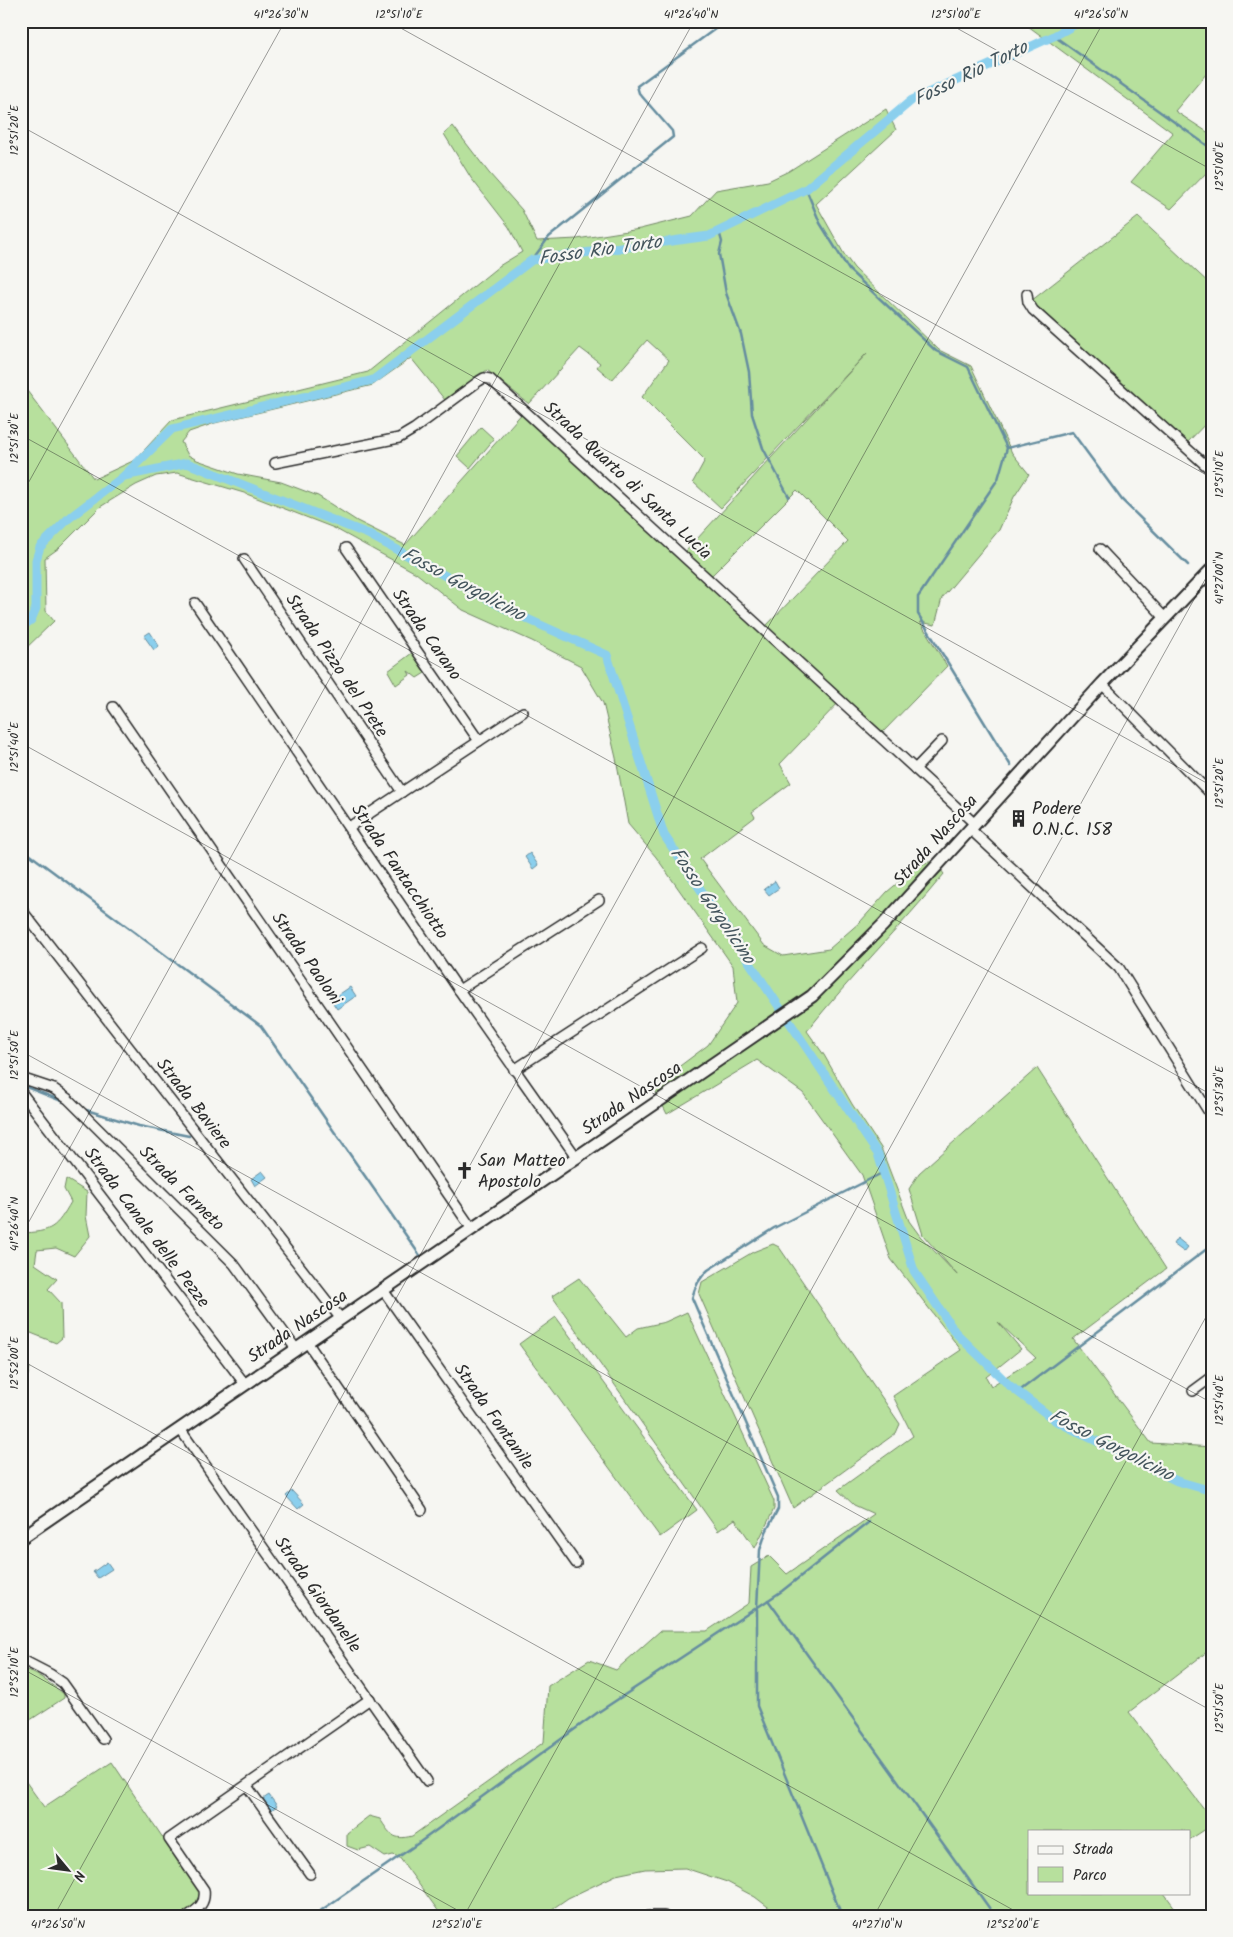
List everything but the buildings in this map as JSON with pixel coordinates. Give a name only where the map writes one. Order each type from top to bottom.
[{"type":"street","points":[[1027,294],[1028,302],[1033,310],[1212,471]]},
{"type":"street","name":"Strada Quarto di Santa Lucia","points":[[275,463],[398,438],[412,431],[479,381],[484,378],[490,379],[915,769],[972,827],[1119,968],[1212,1117]]},
{"type":"street","name":"Strada Carano","points":[[346,548],[479,741]]},
{"type":"street","points":[[1100,550],[1165,618]]},
{"type":"street","name":"Strada Pizzo del Prete","points":[[244,559],[402,792]]},
{"type":"street","name":"Strada Nascosa","points":[[21,1538],[812,996],[844,965],[1102,684],[1212,569]]},
{"type":"street","name":"Strada Fantacchiotto","points":[[195,603],[514,1070],[577,1158]]},
{"type":"street","points":[[1102,684],[1212,795]]},
{"type":"street","name":"Strada Paoloni","points":[[114,708],[472,1229]]},
{"type":"street","points":[[349,827],[523,712]]},
{"type":"street","points":[[915,769],[942,741]]},
{"type":"street","points":[[459,990],[599,900]]},
{"type":"street","name":"Strada Baviere","points":[[21,909],[341,1319]]},
{"type":"street","points":[[514,1070],[702,948]]},
{"type":"street","name":"Strada Farneto","points":[[21,1078],[54,1089],[70,1102],[234,1264],[296,1349]]},
{"type":"street","name":"Strada Canale delle Pezze","points":[[21,1092],[245,1384]]},
{"type":"street","name":"Strada Fontanile","points":[[383,1290],[576,1563]]},
{"type":"street","points":[[307,1342],[422,1510]]},
{"type":"street","points":[[1193,1391],[1212,1377]]},
{"type":"street","name":"Strada Giordanelle","points":[[180,1428],[427,1781]]},
{"type":"street","points":[[21,1658],[63,1683],[103,1739]]},
{"type":"street","points":[[188,1916],[201,1906],[205,1898],[204,1890],[169,1839],[370,1699]]},
{"type":"street","points":[[247,1786],[310,1874]]},
{"type":"street","points":[[649,1916],[662,1916]]},
{"type":"green space","points":[[1038,21],[1212,21],[1212,67],[1175,111],[1212,135],[1212,167],[1171,209],[1131,182],[1173,133],[1028,26]]},
{"type":"green space","points":[[886,109],[896,130],[816,204],[854,268],[939,350],[971,366],[1012,453],[1029,474],[1014,497],[999,530],[942,598],[935,625],[920,622],[947,666],[883,732],[766,626],[848,541],[797,490],[711,576],[686,551],[867,353],[721,508],[693,482],[705,460],[642,397],[669,360],[647,340],[612,380],[597,367],[600,363],[580,348],[529,404],[487,370],[445,400],[411,358],[373,385],[215,423],[189,432],[181,442],[188,455],[197,460],[238,474],[281,482],[318,496],[357,521],[405,545],[525,410],[841,700],[780,764],[791,783],[752,812],[755,817],[700,859],[764,945],[783,956],[829,949],[860,922],[887,892],[920,864],[934,861],[944,874],[807,1031],[824,1055],[852,1104],[881,1148],[909,1221],[920,1236],[958,1276],[923,1235],[909,1189],[919,1173],[1037,1068],[1166,1269],[1073,1339],[1151,1443],[1212,1447],[1212,1648],[1129,1712],[1212,1819],[1212,1825],[1190,1839],[1190,1830],[1028,1830],[1028,1894],[1165,1894],[1181,1916],[780,1916],[755,1897],[727,1882],[685,1868],[645,1869],[616,1875],[568,1898],[542,1916],[442,1916],[399,1857],[393,1855],[385,1857],[370,1847],[358,1850],[347,1846],[347,1833],[369,1816],[380,1819],[396,1837],[412,1836],[544,1742],[548,1686],[589,1660],[616,1670],[660,1631],[707,1631],[749,1603],[751,1567],[769,1556],[787,1574],[874,1514],[854,1505],[838,1490],[913,1436],[893,1396],[961,1350],[891,1259],[862,1175],[803,1093],[757,1060],[667,1114],[653,1086],[708,1045],[737,1003],[733,966],[656,857],[628,824],[616,758],[603,703],[581,666],[532,641],[463,610],[416,573],[334,528],[244,493],[177,473],[156,476],[136,485],[100,507],[59,548],[45,558],[46,611],[54,621],[21,653],[21,383],[94,479],[135,460],[172,420],[368,372],[499,266],[522,252],[509,227],[471,178],[444,134],[453,126],[489,173],[522,210],[537,241],[577,239],[640,229],[692,216],[716,190],[768,181],[789,171]],"holes":[[[998,1322],[1036,1358],[991,1386],[986,1377],[1021,1349]]]},
{"type":"green space","points":[[1138,217],[1212,286],[1212,417],[1186,444],[1031,301]]},
{"type":"green space","points":[[481,427],[494,439],[470,468],[457,456]]},
{"type":"green space","points":[[412,653],[425,673],[417,678],[408,671],[410,675],[396,685],[388,671]]},
{"type":"green space","points":[[66,1179],[87,1192],[86,1216],[90,1236],[74,1256],[56,1248],[37,1250],[35,1264],[57,1279],[48,1289],[61,1303],[62,1338],[56,1343],[21,1329],[21,1233],[46,1230],[57,1223],[71,1202],[64,1189]]},
{"type":"green space","points":[[773,1244],[779,1247],[900,1424],[896,1433],[793,1508],[699,1294],[702,1282],[753,1252]]},
{"type":"green space","points":[[579,1278],[626,1337],[638,1328],[665,1322],[687,1312],[774,1501],[774,1509],[755,1548],[735,1519],[718,1531],[552,1296]]},
{"type":"green space","points":[[556,1317],[697,1510],[660,1537],[519,1344]]},
{"type":"green space","points":[[21,1358],[30,1368],[21,1398]]},
{"type":"green space","points":[[21,1667],[41,1677],[64,1694],[64,1698],[21,1726]]},
{"type":"green space","points":[[112,1762],[200,1893],[195,1905],[182,1916],[21,1916],[21,1775],[44,1807]]},
{"type":"water","points":[[150,632],[159,646],[154,650],[144,636]]},
{"type":"water","points":[[530,853],[538,865],[533,869],[525,857]]},
{"type":"water","points":[[775,881],[779,888],[769,895],[764,889]]},
{"type":"water","points":[[350,987],[356,996],[337,1009],[331,1000]]},
{"type":"water","points":[[262,1171],[267,1177],[255,1186],[251,1179]]},
{"type":"water","points":[[1177,1238],[1188,1247],[1184,1252],[1173,1244]]},
{"type":"water","points":[[292,1491],[304,1504],[298,1509],[286,1496]]},
{"type":"water","points":[[107,1562],[112,1569],[98,1578],[93,1572]]},
{"type":"water","points":[[269,1795],[277,1806],[271,1810],[263,1799]]},
{"type":"waterway","points":[[532,260],[549,237],[673,137],[672,131],[639,93],[637,86],[726,21]]},
{"type":"waterway","name":"Fosso Rio Torto","points":[[21,627],[31,620],[36,608],[36,560],[40,547],[68,519],[124,476],[172,429],[373,380],[532,260],[709,236],[806,189],[912,100],[1054,36],[1081,21]]},
{"type":"waterway","points":[[1054,36],[1212,149]]},
{"type":"waterway","points":[[806,189],[820,223],[849,270],[936,351],[968,367],[1007,448],[1072,432],[1122,500],[1188,565]]},
{"type":"waterway","points":[[719,231],[722,242],[719,254],[726,293],[741,334],[749,372],[752,414],[763,448],[789,497]]},
{"type":"waterway","points":[[1007,448],[998,479],[918,597],[918,614],[1011,766]]},
{"type":"waterway","name":"Fosso Gorgolicino","points":[[124,476],[187,463],[368,534],[512,612],[607,655],[664,835],[878,1154],[914,1271],[955,1332],[1009,1385],[1056,1421],[1177,1481],[1212,1491]]},
{"type":"waterway","points":[[21,848],[261,1026],[421,1257]]},
{"type":"waterway","points":[[21,1085],[67,1103]]},
{"type":"waterway","points":[[83,1109],[139,1126],[189,1136]]},
{"type":"waterway","points":[[842,1916],[757,1706],[757,1608],[760,1550],[766,1532],[778,1509],[778,1497],[692,1298],[698,1282],[708,1270],[774,1228],[884,1172]]},
{"type":"waterway","points":[[1018,1392],[1212,1245]]},
{"type":"waterway","points":[[21,1338],[28,1344]]},
{"type":"waterway","points":[[313,1916],[420,1842],[597,1713],[782,1591],[869,1522]]},
{"type":"waterway","points":[[768,1600],[995,1916]]},
{"type":"place","name":"Podere O.N.C. 158","points":[[1018,819]]},
{"type":"place","name":"San Matteo Apostolo","points":[[464,1171]]}]
